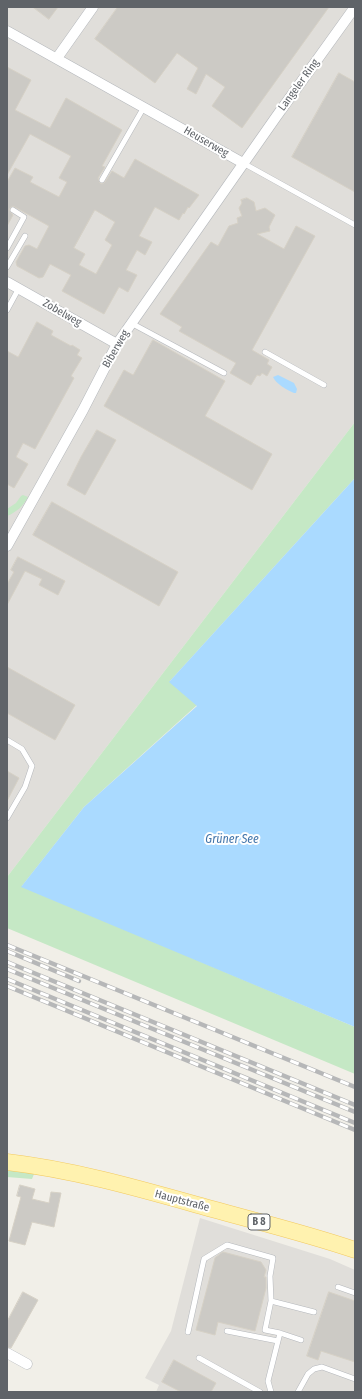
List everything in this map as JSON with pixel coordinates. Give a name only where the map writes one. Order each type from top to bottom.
[{"type":"main road","name":"Hauptstraße","points":[[7,1162],[48,1168],[112,1183],[276,1226],[355,1250]]},
{"type":"street","points":[[57,58],[93,7]]},
{"type":"street","name":"Langeler Ring","points":[[243,163],[355,7]]},
{"type":"street","name":"Heuserweg","points":[[7,31],[243,163]]},
{"type":"street","name":"Biberweg","points":[[7,546],[10,532],[83,410],[117,344],[243,163]]},
{"type":"street","name":"Zobelweg","points":[[7,282],[117,344]]},
{"type":"street","points":[[7,1353],[27,1364]]},
{"type":"lane","points":[[102,180],[144,107]]},
{"type":"lane","name":"Heuserweg","points":[[243,163],[355,225]]},
{"type":"lane","points":[[7,248],[24,217],[13,210]]},
{"type":"lane","points":[[7,267],[25,236]]},
{"type":"lane","points":[[7,310],[18,288]]},
{"type":"lane","points":[[131,323],[224,373]]},
{"type":"lane","points":[[265,352],[324,385]]},
{"type":"lane","points":[[7,740],[22,749],[32,766],[25,787],[7,818]]},
{"type":"lane","points":[[188,1332],[204,1259],[227,1245],[273,1258],[270,1276],[271,1301],[265,1330],[301,1340]]},
{"type":"lane","points":[[338,1287],[355,1293]]},
{"type":"lane","points":[[271,1301],[314,1312]]},
{"type":"lane","points":[[227,1331],[278,1341]]},
{"type":"lane","points":[[271,1392],[268,1381],[280,1333]]},
{"type":"lane","points":[[199,1358],[260,1392]]},
{"type":"lane","points":[[298,1392],[308,1374],[314,1369],[322,1367],[355,1379]]},
{"type":"shaded area","points":[[7,7],[355,7],[355,422],[7,877]]},
{"type":"shaded area","points":[[200,1218],[330,1259],[355,1270],[355,1392],[156,1392],[159,1385],[145,1378],[171,1331]]},
{"type":"green space","points":[[355,422],[355,478],[170,681],[197,705],[84,807],[22,886],[355,1027],[355,1074],[7,928],[7,877]]},
{"type":"green space","points":[[23,495],[28,497],[24,503],[17,511],[7,516],[7,509],[16,503]]},
{"type":"green space","points":[[7,1169],[34,1174],[32,1179],[7,1177]]},
{"type":"water","points":[[278,375],[294,383],[297,389],[296,393],[277,382],[273,377]]},
{"type":"water","name":"Grüner See","points":[[355,478],[355,1027],[21,887],[84,807],[197,706],[169,682]]},
{"type":"building","points":[[33,7],[58,7],[49,19]]},
{"type":"building","points":[[118,7],[329,7],[242,128],[212,106],[225,87],[206,74],[196,94],[187,89],[198,68],[177,53],[155,83],[95,39]]},
{"type":"building","points":[[7,67],[31,80],[15,110],[50,128],[66,98],[122,130],[102,166],[105,167],[98,178],[100,183],[102,184],[105,182],[112,171],[124,178],[135,159],[199,195],[184,214],[183,213],[179,220],[155,207],[139,236],[152,242],[145,255],[137,250],[126,270],[137,275],[128,292],[119,287],[104,314],[62,291],[71,275],[50,264],[43,277],[39,278],[17,266],[16,262],[25,246],[29,245],[37,249],[49,226],[13,206],[9,210],[13,215],[7,226],[7,182],[15,168],[33,177],[30,182],[59,197],[67,182],[59,178],[71,156],[30,134],[7,175]],"holes":[[[95,210],[115,222],[105,240],[112,245],[96,274],[79,265],[85,254],[74,248]]]},
{"type":"building","points":[[339,73],[355,82],[355,192],[292,157]]},
{"type":"building","points":[[247,198],[254,202],[256,211],[265,208],[275,215],[269,227],[270,231],[257,234],[284,249],[296,226],[315,236],[252,350],[269,360],[267,364],[272,367],[267,376],[262,373],[260,376],[257,375],[251,385],[230,373],[236,363],[179,331],[182,327],[160,314],[211,242],[218,246],[229,226],[238,223],[237,218],[242,216],[239,208],[242,203],[241,200]]},
{"type":"building","points":[[37,322],[53,331],[51,335],[80,350],[77,355],[82,358],[71,376],[74,378],[35,449],[23,443],[16,457],[28,464],[14,488],[7,484],[7,351],[18,357]]},
{"type":"building","points":[[153,340],[225,381],[205,416],[272,454],[252,490],[104,406],[124,370],[133,375]]},
{"type":"building","points":[[97,430],[116,440],[85,495],[67,485]]},
{"type":"building","points":[[52,502],[178,572],[159,606],[33,535]]},
{"type":"building","points":[[18,557],[65,581],[58,595],[39,585],[42,579],[25,571],[7,605],[7,584],[14,572],[11,570]]},
{"type":"building","points":[[7,667],[75,705],[55,740],[7,713]]},
{"type":"building","points":[[7,771],[19,778],[7,801]]},
{"type":"building","points":[[20,1185],[35,1189],[32,1199],[49,1203],[51,1192],[61,1193],[54,1227],[32,1222],[25,1245],[9,1241],[21,1197],[17,1196]]},
{"type":"building","points":[[223,1252],[261,1262],[266,1270],[264,1277],[266,1277],[266,1288],[255,1331],[218,1322],[215,1335],[196,1330],[215,1258]]},
{"type":"building","points":[[23,1292],[38,1300],[11,1348],[7,1347],[7,1322]]},
{"type":"building","points":[[329,1292],[355,1301],[355,1362],[321,1351],[318,1360],[307,1356]]},
{"type":"building","points":[[174,1360],[216,1383],[211,1392],[181,1392],[162,1382]]},
{"type":"railway","points":[[7,945],[355,1087]]},
{"type":"railway","points":[[7,951],[79,981]]},
{"type":"railway","points":[[7,962],[355,1105]]},
{"type":"railway","points":[[7,969],[355,1112]]},
{"type":"railway","points":[[7,979],[355,1123]]},
{"type":"railway","points":[[7,986],[355,1130]]}]
